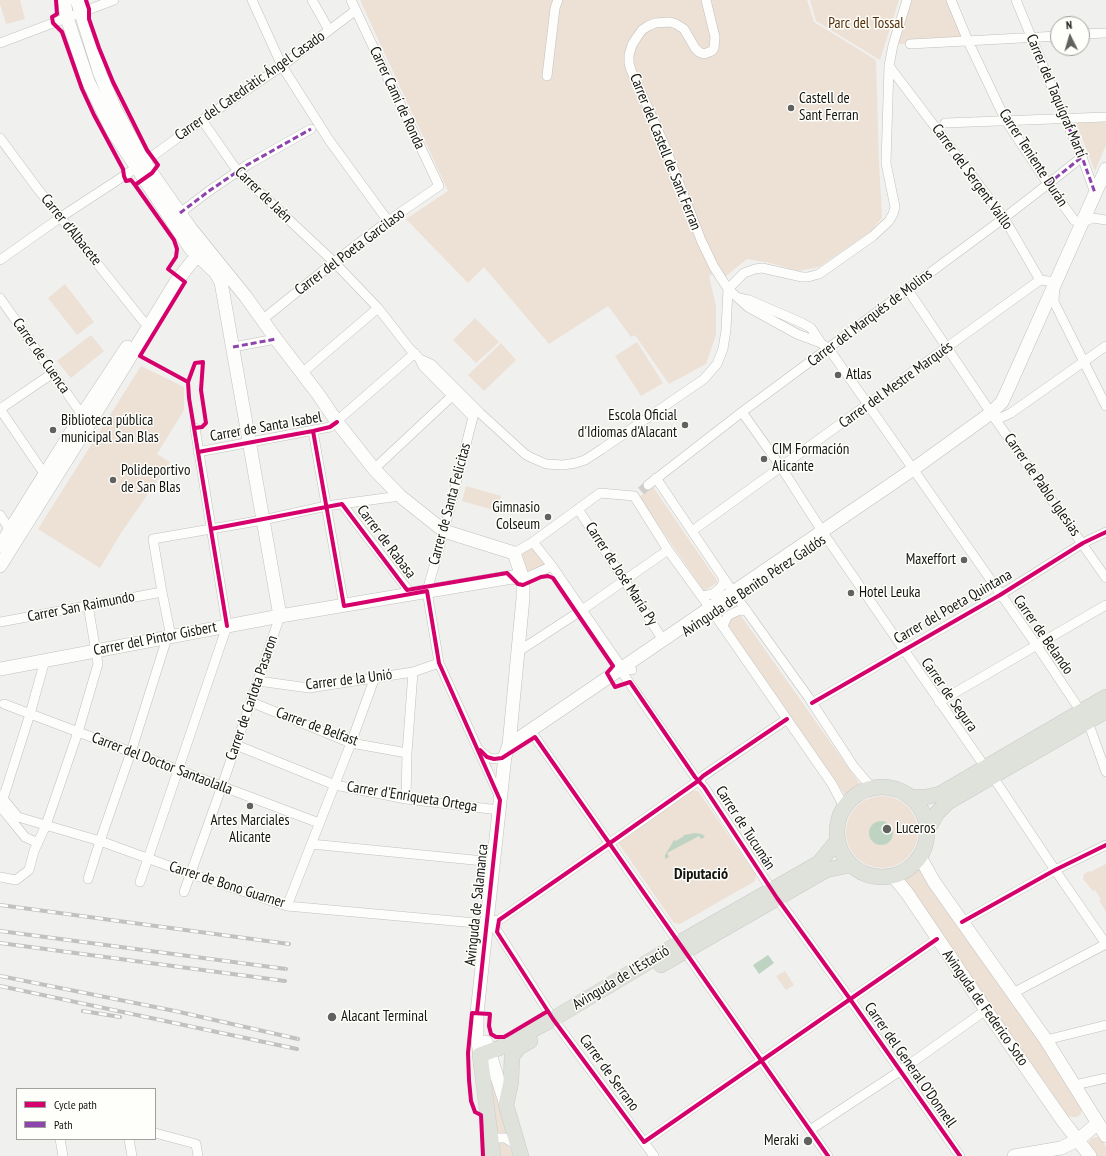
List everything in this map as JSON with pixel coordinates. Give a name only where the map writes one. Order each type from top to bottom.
[{"type":"main road","points":[[911,797],[926,797],[940,794],[989,772],[1084,717],[1106,697]]},
{"type":"main road","points":[[927,830],[937,812],[948,802],[989,772],[1001,758],[1084,717],[1106,711]]},
{"type":"main road","points":[[884,787],[896,790],[911,797],[920,807],[926,821],[927,830],[925,846],[920,857],[908,869],[892,876],[872,876],[850,865],[844,859],[837,840],[837,826],[844,807],[856,796],[872,788],[884,787]]},
{"type":"main road","name":"Avinguda de l'Estació","points":[[774,894],[819,862],[837,840]]},
{"type":"main road","name":"Avinguda de l'Estació","points":[[514,1052],[556,1022],[640,968],[682,947],[774,894],[826,870],[850,865]]},
{"type":"main road","name":"Avinguda de l'Estació","points":[[484,1053],[500,1048],[556,1022]]},
{"type":"main road","name":"Avinguda de Salamanca","points":[[514,1052],[510,1062],[511,1082],[506,1106],[520,1151]]},
{"type":"main road","name":"Avinguda de Salamanca","points":[[484,1053],[493,1156]]},
{"type":"street","points":[[64,0],[67,18],[91,87],[113,132],[180,213],[196,247],[222,266],[318,394],[337,422],[374,469],[400,496],[444,531],[514,553],[533,542],[600,493],[641,491],[668,550],[702,596],[832,784],[844,807]]},
{"type":"street","points":[[77,0],[103,80],[140,165],[221,282],[280,616]]},
{"type":"street","points":[[0,42],[114,0]]},
{"type":"street","points":[[252,0],[282,66],[329,140],[388,221]]},
{"type":"street","points":[[312,0],[328,30]]},
{"type":"street","name":"Carrer Camí de Ronda","points":[[352,0],[438,186]]},
{"type":"street","points":[[547,76],[555,8],[558,0]]},
{"type":"street","name":"Carrer del Castell de Sant Ferran","points":[[706,0],[715,37],[714,48],[712,51],[704,54],[700,52],[695,48],[684,29],[676,24],[670,22],[655,23],[642,30],[637,37],[632,45],[629,63],[669,155],[701,240],[714,267],[728,289]]},
{"type":"street","points":[[417,356],[431,364],[480,413],[530,458],[546,464],[555,465],[576,463],[585,460],[704,379],[720,357],[725,339],[728,289],[744,273],[762,268],[802,277],[819,274],[873,236],[889,221],[893,214],[895,207],[886,163],[889,66],[893,45],[907,0]]},
{"type":"street","name":"Carrer Teniente Durán","points":[[951,0],[968,41],[1006,121],[1074,220],[1087,220]]},
{"type":"street","name":"Carrer del Taquígraf Martí","points":[[1019,1],[1031,37],[1064,120],[1082,157],[1101,190]]},
{"type":"street","name":"Carrer del Catedràtic Ángel Casado","points":[[0,260],[282,66],[356,10]]},
{"type":"street","points":[[1090,34],[1106,33]]},
{"type":"street","points":[[910,44],[1050,36]]},
{"type":"street","name":"Carrer del Sergent Vaillo","points":[[889,66],[1004,218],[1040,280]]},
{"type":"street","points":[[946,124],[1106,117]]},
{"type":"street","name":"Carrer de Jaén","points":[[202,120],[238,172],[334,262],[378,308],[424,366],[472,417]]},
{"type":"street","points":[[180,213],[209,191],[248,165],[311,129]]},
{"type":"street","name":"Carrer d'Albacete","points":[[0,138],[37,188],[143,321]]},
{"type":"street","name":"Carrer del Marqués de Molins","points":[[641,491],[825,346],[908,290],[1082,157]]},
{"type":"street","points":[[994,416],[1002,402],[1055,284],[1101,190],[1106,170]]},
{"type":"street","name":"Carrer del Poeta Garcilaso","points":[[262,320],[334,262],[388,221],[438,186]]},
{"type":"street","points":[[1087,220],[1106,220]]},
{"type":"street","points":[[994,416],[1006,406],[1011,397],[1054,302],[1087,220]]},
{"type":"street","points":[[0,566],[143,321],[196,247]]},
{"type":"street","points":[[0,546],[45,475],[86,420],[176,282],[196,247]]},
{"type":"street","points":[[1040,280],[1055,284]]},
{"type":"street","name":"Carrer del Mestre Marqués","points":[[692,531],[780,467],[868,406],[1040,280]]},
{"type":"street","points":[[1055,284],[1054,302],[1106,406]]},
{"type":"street","name":"Carrer de Belando","points":[[728,289],[737,297],[749,300],[802,322],[811,328],[868,406],[1037,646],[1084,717],[1106,772]]},
{"type":"street","name":"Carrer de Pablo Iglesias","points":[[908,290],[947,349],[1106,578]]},
{"type":"street","points":[[224,302],[235,295],[246,297]]},
{"type":"street","name":"Carrer de Cuenca","points":[[0,298],[86,420]]},
{"type":"street","points":[[302,373],[378,308]]},
{"type":"street","points":[[233,346],[276,339]]},
{"type":"street","points":[[994,416],[1011,413],[1106,346]]},
{"type":"street","name":"Carrer de Santa Isabel","points":[[198,452],[330,428],[417,356]]},
{"type":"street","points":[[45,475],[0,409],[53,374]]},
{"type":"street","points":[[374,469],[452,396]]},
{"type":"street","name":"Carrer de Segura","points":[[742,412],[903,650],[989,772],[1106,944]]},
{"type":"street","name":"Avinguda de Benito Pérez Galdós","points":[[509,751],[994,416]]},
{"type":"street","name":"Carrer de Santa Felicitas","points":[[427,591],[444,531],[472,417]]},
{"type":"street","points":[[140,882],[227,626],[194,428]]},
{"type":"street","points":[[313,431],[344,606]]},
{"type":"street","points":[[656,478],[735,595],[812,703],[854,767],[872,788]]},
{"type":"street","points":[[88,879],[169,637],[153,539],[263,520],[326,506],[400,496]]},
{"type":"street","name":"Carrer de Rabasa","points":[[342,504],[410,594]]},
{"type":"street","name":"Carrer de José María Py","points":[[578,509],[663,640]]},
{"type":"street","points":[[0,515],[10,530]]},
{"type":"street","name":"Carrer del Poeta Quintana","points":[[812,703],[1106,532]]},
{"type":"street","name":"Carrer de Tucumán","points":[[533,542],[552,566],[626,671],[774,894]]},
{"type":"street","points":[[519,651],[582,610],[668,550]]},
{"type":"street","points":[[514,553],[524,579],[552,566]]},
{"type":"street","name":"Carrer del Pintor Gisbert","points":[[0,669],[280,616],[512,577],[524,579]]},
{"type":"street","points":[[702,596],[713,594],[718,590],[723,584],[724,578]]},
{"type":"street","name":"Avinguda de Salamanca","points":[[506,1106],[477,1036],[477,1013],[492,924],[519,651],[524,579]]},
{"type":"street","points":[[427,591],[439,663],[477,748],[500,805]]},
{"type":"street","name":"Carrer San Raimundo","points":[[0,622],[162,592]]},
{"type":"street","points":[[0,877],[16,880],[29,870],[78,732],[98,664],[88,605]]},
{"type":"street","points":[[939,702],[1106,605]]},
{"type":"street","points":[[723,626],[730,614],[740,610],[747,611]]},
{"type":"street","name":"Avinguda de Benito Pérez Galdós","points":[[509,751],[535,737],[626,671],[663,640],[712,611]]},
{"type":"street","name":"Carrer de Carlota Pasaron","points":[[184,892],[280,616]]},
{"type":"street","points":[[38,843],[25,837],[1,800],[30,714],[45,660]]},
{"type":"street","name":"Carrer de la Unió","points":[[258,681],[310,688],[413,672],[439,663]]},
{"type":"street","points":[[406,799],[407,753],[413,672]]},
{"type":"street","points":[[287,906],[352,743],[375,677]]},
{"type":"street","name":"Carrer de Belfast","points":[[251,702],[352,743],[407,753]]},
{"type":"street","name":"Carrer del Doctor Santaolalla","points":[[4,704],[319,823]]},
{"type":"street","points":[[492,924],[787,719]]},
{"type":"street","points":[[535,737],[828,1156]]},
{"type":"street","name":"Carrer d'Enriqueta Ortega","points":[[236,745],[335,785],[406,799],[500,805]]},
{"type":"street","points":[[477,748],[487,757],[494,759],[502,758],[509,751]]},
{"type":"street","name":"Avinguda de Salamanca","points":[[492,924],[494,862],[500,805],[509,751]]},
{"type":"street","name":"Carrer de Bono Guarner","points":[[1,800],[18,817],[100,841],[190,874],[287,906],[492,924]]},
{"type":"street","points":[[311,844],[494,862]]},
{"type":"street","points":[[962,922],[1055,870],[1106,845]]},
{"type":"street","name":"Avinguda de Federico Soto","points":[[920,857],[931,877],[962,922],[1046,1040],[1075,1085],[1102,1121],[1106,1136]]},
{"type":"street","name":"Avinguda de Federico Soto","points":[[892,876],[906,892],[986,1010],[1090,1156]]},
{"type":"street","name":"Carrer del General O'Donnell","points":[[774,894],[960,1156]]},
{"type":"street","name":"Carrer de Serrano","points":[[492,924],[556,1022],[654,1156]]},
{"type":"street","points":[[644,1142],[937,939]]},
{"type":"street","points":[[1013,993],[1106,944]]},
{"type":"street","points":[[810,1130],[900,1071],[986,1010]]},
{"type":"street","points":[[1046,1040],[1106,1025]]},
{"type":"street","points":[[1075,1085],[1106,1078]]},
{"type":"street","points":[[1014,1156],[1061,1148],[1078,1140],[1102,1121]]},
{"type":"street","points":[[156,1133],[196,1144],[198,1156]]},
{"type":"street","name":"Avinguda de Salamanca","points":[[491,1138],[505,1138],[520,1151]]},
{"type":"street","points":[[60,1140],[63,1156]]},
{"type":"street","points":[[129,1140],[132,1156]]},
{"type":"green space","points":[[0,0],[20,0],[25,19],[6,24]]},
{"type":"green space","points":[[360,0],[807,0],[814,22],[876,60],[882,218],[870,232],[819,267],[798,271],[770,263],[747,259],[721,280],[717,272],[709,276],[716,306],[716,335],[706,364],[669,384],[635,335],[631,337],[608,306],[549,344],[484,267],[468,283],[406,219],[448,191]]},
{"type":"green space","name":"Parc del Tossal","points":[[810,0],[899,0],[880,60],[816,21]]},
{"type":"green space","points":[[907,0],[951,0],[968,41],[893,44]]},
{"type":"green space","points":[[1106,122],[1106,145],[1095,171],[1076,123]]},
{"type":"green space","points":[[65,284],[94,322],[77,335],[48,298]]},
{"type":"green space","points":[[475,318],[499,342],[476,363],[453,340]]},
{"type":"green space","points":[[91,335],[104,351],[71,378],[57,361]]},
{"type":"green space","points":[[637,342],[663,383],[641,396],[615,356]]},
{"type":"green space","points":[[501,343],[516,360],[484,391],[468,375]]},
{"type":"green space","name":"Polideportivo de San Blas","points":[[141,366],[184,387],[184,410],[157,454],[170,462],[121,533],[100,568],[38,529]]},
{"type":"green space","points":[[466,486],[501,496],[497,511],[462,501]]},
{"type":"green space","points":[[653,487],[718,582],[704,591],[639,497]]},
{"type":"green space","points":[[534,546],[547,564],[538,569],[527,571],[521,554]]},
{"type":"green space","points":[[739,613],[862,787],[845,795],[726,623]]},
{"type":"green space","points":[[692,790],[698,791],[756,875],[755,881],[680,924],[674,923],[619,844],[620,839]]},
{"type":"green space","points":[[882,796],[902,802],[912,812],[918,832],[912,852],[902,862],[882,868],[862,862],[852,852],[846,832],[852,812],[862,802]]},
{"type":"green space","points":[[1106,864],[1106,912],[1099,900],[1101,899],[1095,890],[1093,891],[1083,879],[1084,874]]},
{"type":"green space","points":[[916,869],[920,870],[962,929],[1082,1104],[1081,1114],[1077,1117],[1068,1116],[903,881],[904,876],[909,871]]},
{"type":"green space","points":[[785,971],[794,985],[786,990],[776,976]]},
{"type":"green space","points":[[491,1080],[511,1138],[498,1134]]},
{"type":"green space","points":[[1100,1137],[1106,1147],[1106,1156],[1097,1156],[1090,1146],[1089,1142],[1092,1138]]},
{"type":"green space","points":[[499,1140],[506,1141],[513,1156],[501,1156]]},
{"type":"shaded area","points":[[881,821],[890,824],[893,833],[890,842],[881,845],[872,842],[869,833],[872,824]]},
{"type":"shaded area","points":[[695,833],[702,834],[705,837],[701,839],[699,836],[667,853],[669,857],[665,859],[665,855],[674,840],[676,841],[684,835]]},
{"type":"shaded area","points":[[768,955],[774,963],[759,974],[753,965]]},
{"type":"tunnel","points":[[641,491],[648,485]]},
{"type":"railway","points":[[0,905],[289,944]]},
{"type":"railway","points":[[0,931],[286,969]]},
{"type":"railway","points":[[0,943],[285,981]]},
{"type":"railway","points":[[0,976],[175,1011],[298,1039]]},
{"type":"railway","points":[[0,986],[297,1049]]},
{"type":"railway","points":[[83,1011],[120,1017]]},
{"type":"marked path","points":[[1065,119],[1082,157],[1095,193]]},
{"type":"marked path","points":[[180,213],[247,165],[311,129]]},
{"type":"marked path","points":[[1048,184],[1082,157]]},
{"type":"marked path","points":[[233,347],[276,339]]},
{"type":"cycle path","points":[[56,0],[57,14],[52,17],[53,23],[62,32],[82,89],[123,169],[126,181],[131,180],[174,240],[177,249],[176,257],[168,269],[185,282],[140,356],[188,382]]},
{"type":"cycle path","points":[[86,0],[89,9],[89,19],[113,82],[147,150],[158,165],[152,173],[135,185]]},
{"type":"cycle path","points":[[195,428],[202,427],[206,423],[201,390],[203,362],[195,363],[188,382],[189,398],[227,626]]},
{"type":"cycle path","points":[[198,452],[313,431],[330,427],[337,422]]},
{"type":"cycle path","points":[[313,431],[344,606],[427,591],[439,663],[500,800],[477,1013]]},
{"type":"cycle path","points":[[211,529],[342,504],[407,590],[507,573],[518,584],[523,585],[541,577],[548,576],[553,578],[613,666],[607,673],[615,687],[630,682],[695,777],[704,787],[777,898],[960,1156]]},
{"type":"cycle path","points":[[812,703],[1000,595],[1083,543],[1106,532]]},
{"type":"cycle path","points":[[787,719],[703,776],[698,781],[499,920],[497,932],[553,1019],[644,1142],[937,939]]},
{"type":"cycle path","points":[[480,750],[487,757],[494,759],[502,758],[535,737],[828,1156]]},
{"type":"cycle path","points":[[962,922],[1055,870],[1106,845]]},
{"type":"cycle path","points":[[483,1156],[481,1115],[475,1112],[471,1101],[469,1080],[468,1053],[472,1013],[490,1014],[489,1026],[491,1034],[496,1037],[504,1037],[548,1011]]},
{"type":"place","name":"Castell de Sant Ferran","points":[[791,108]]},
{"type":"place","name":"Atlas","points":[[838,375]]},
{"type":"place","name":"Escola Oficial d'Idiomas d'Alacant","points":[[685,425]]},
{"type":"place","name":"Biblioteca pública municipal San Blas","points":[[53,430]]},
{"type":"place","name":"CIM Formación Alicante","points":[[764,459]]},
{"type":"place","name":"Polideportivo de San Blas","points":[[113,480]]},
{"type":"place","name":"Gimnasio Colseum","points":[[548,517]]},
{"type":"place","name":"Maxeffort","points":[[964,560]]},
{"type":"place","name":"Hotel Leuka","points":[[851,593]]},
{"type":"place","name":"Artes Marciales Alicante","points":[[250,806]]},
{"type":"place","name":"Luceros","points":[[887,829]]},
{"type":"place","name":"Alacant Terminal","points":[[332,1017]]},
{"type":"place","name":"Meraki","points":[[808,1141]]},
{"type":"district","name":"Diputació","points":[[701,874]]}]
